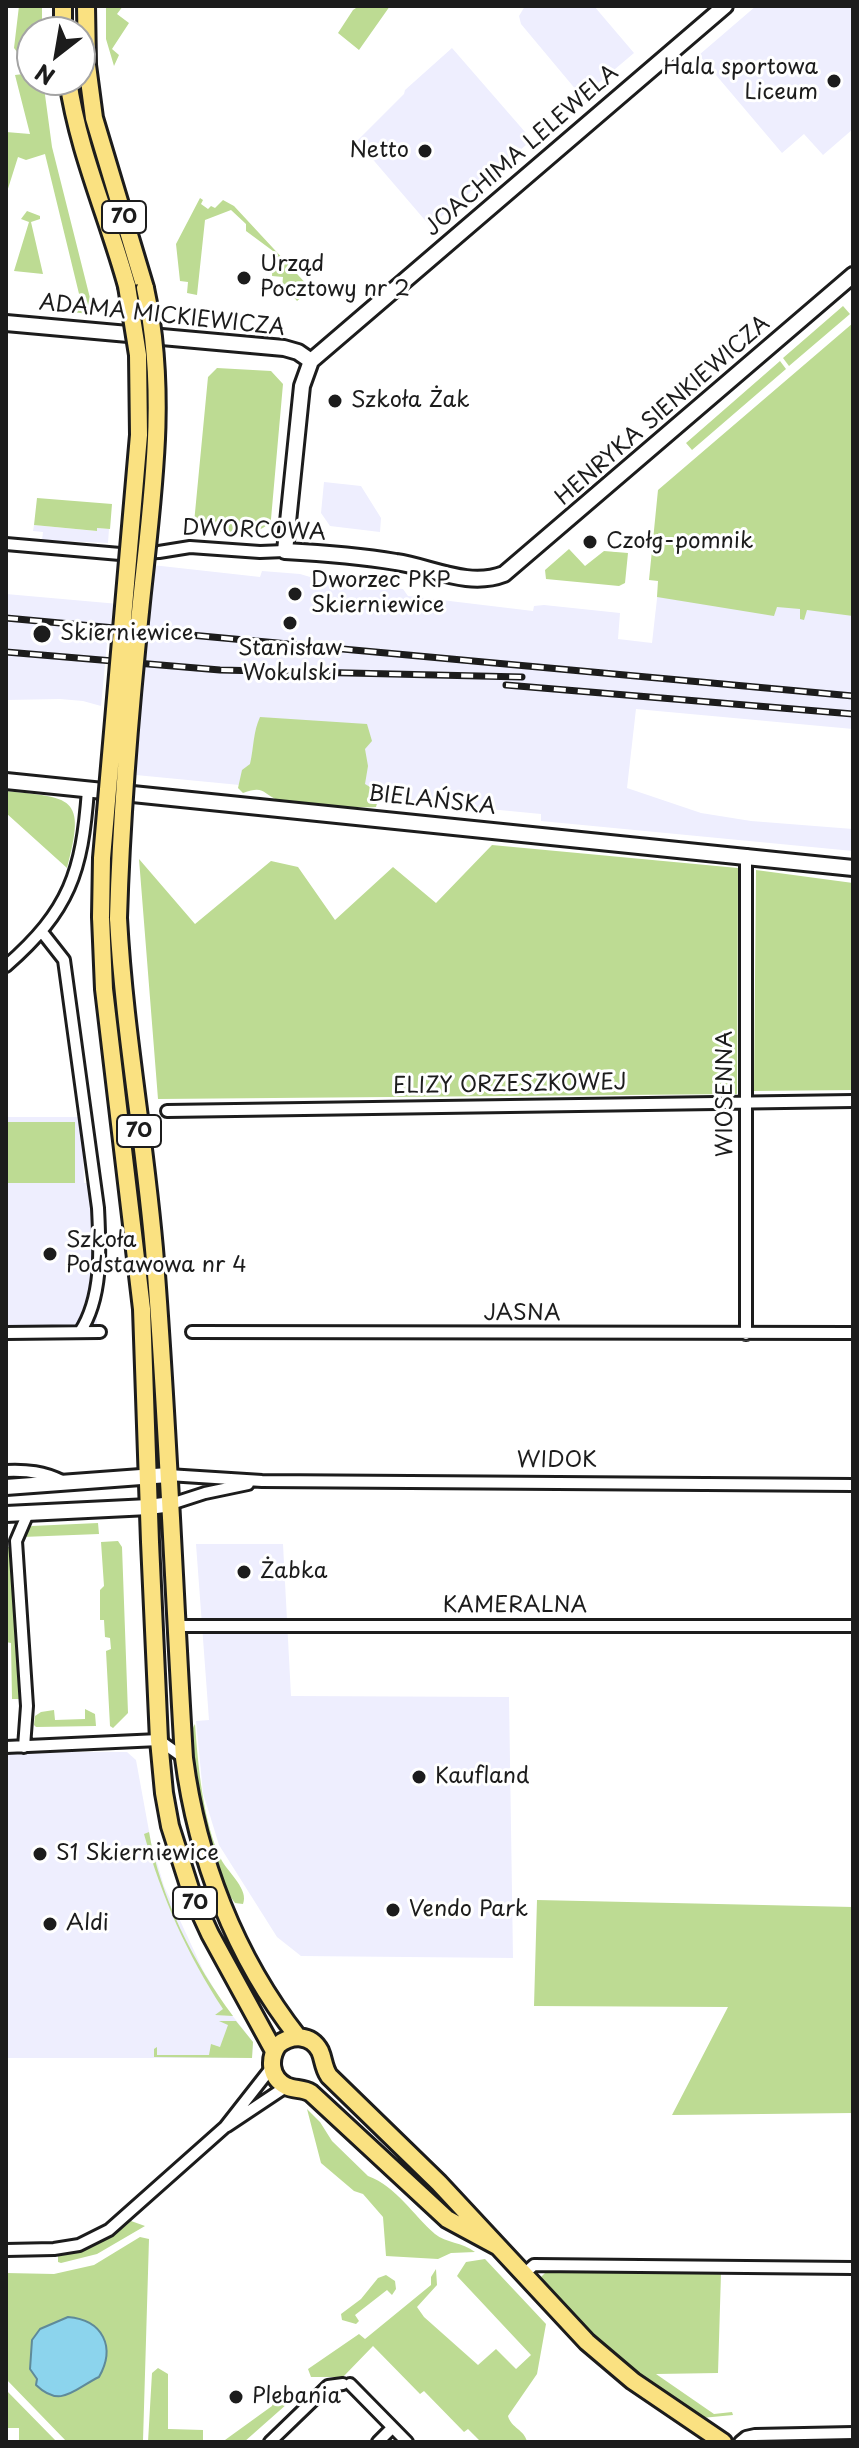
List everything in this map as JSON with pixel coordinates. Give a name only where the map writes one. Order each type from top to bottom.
[{"type":"main road","name":"70","points":[[86,6],[90,94],[100,146],[145,288],[154,340],[158,421],[104,989],[142,1309],[159,1740],[170,1826],[192,1895],[273,2059]]},
{"type":"main road","name":"70","points":[[72,96],[84,153],[127,286],[138,355],[139,435],[102,858],[155,1260],[184,1758],[195,1821],[215,1887],[255,1973],[278,2012],[298,2037]]},
{"type":"main road","points":[[497,2246],[447,2219],[311,2093],[274,2075],[273,2059],[284,2041],[305,2038],[317,2046],[329,2076],[439,2183],[587,2342],[633,2381],[723,2442]]},
{"type":"main road","points":[[294,2087],[313,2082],[323,2066]]},
{"type":"street","name":"JOACHIMA LELEWELA","points":[[311,361],[725,6]]},
{"type":"street","name":"HENRYKA SIENKIEWICZA","points":[[498,576],[533,552],[853,275]]},
{"type":"street","name":"ADAMA MICKIEWICZA","points":[[6,323],[284,348],[311,361]]},
{"type":"street","points":[[285,551],[302,386],[311,361]]},
{"type":"street","name":"DWORCOWA","points":[[6,544],[120,554],[186,547],[285,551],[398,562],[427,571],[474,578],[498,576]]},
{"type":"street","name":"BIELAŃSKA","points":[[6,781],[853,868]]},
{"type":"street","points":[[6,966],[42,932],[60,907],[76,872],[88,790]]},
{"type":"street","name":"WIOSENNA","points":[[746,855],[746,1334]]},
{"type":"street","points":[[42,932],[64,960],[98,1208],[100,1246],[96,1284],[87,1321],[80,1332]]},
{"type":"street","name":"ELIZY ORZESZKOWEJ","points":[[167,1111],[744,1100],[853,1101]]},
{"type":"street","points":[[6,1333],[100,1332]]},
{"type":"street","name":"JASNA","points":[[192,1332],[853,1333]]},
{"type":"street","name":"WIDOK","points":[[6,1471],[28,1470],[50,1475],[68,1484]]},
{"type":"street","name":"WIDOK","points":[[6,1487],[168,1475],[262,1481],[853,1485]]},
{"type":"street","name":"WIDOK","points":[[6,1514],[149,1507],[262,1481]]},
{"type":"street","points":[[24,1747],[27,1706],[16,1541],[28,1513]]},
{"type":"street","name":"KAMERALNA","points":[[177,1626],[853,1626]]},
{"type":"street","points":[[6,1747],[159,1740],[184,1758]]},
{"type":"street","points":[[6,2250],[79,2245],[109,2230],[225,2127],[273,2059]]},
{"type":"street","points":[[225,2127],[294,2087]]},
{"type":"street","points":[[525,2273],[534,2265],[853,2268]]},
{"type":"street","points":[[270,2442],[328,2386],[346,2384],[407,2442]]},
{"type":"street","points":[[378,2442],[392,2428]]},
{"type":"street","points":[[740,2442],[755,2435],[853,2433]]},
{"type":"shaded area","points":[[525,6],[594,6],[634,53],[582,97],[521,24],[519,16]]},
{"type":"shaded area","points":[[756,6],[853,6],[853,129],[823,155],[804,134],[782,153],[699,55]]},
{"type":"shaded area","points":[[452,48],[532,140],[430,226],[357,141],[405,90]]},
{"type":"shaded area","points":[[324,482],[361,486],[381,518],[380,532],[330,526],[321,513]]},
{"type":"shaded area","points":[[34,525],[96,531],[97,528],[109,529],[108,543],[42,540],[43,532],[33,531]]},
{"type":"shaded area","points":[[134,563],[260,577],[262,571],[300,574],[327,582],[403,589],[408,596],[533,611],[534,606],[544,605],[620,613],[618,639],[652,643],[659,581],[853,599],[853,729],[636,709],[627,788],[701,813],[751,821],[853,829],[853,851],[541,821],[541,814],[115,773],[129,607],[108,633],[101,706],[60,699],[6,700],[6,594],[130,605]]},
{"type":"shaded area","name":"Szkoła Podstawowa nr 4","points":[[6,1117],[82,1117],[84,1183],[93,1183],[97,1325],[6,1325]]},
{"type":"shaded area","points":[[196,1544],[283,1544],[291,1696],[509,1697],[513,1958],[301,1956],[277,1937],[219,1845],[203,1793],[196,1721],[209,1720]]},
{"type":"shaded area","points":[[6,1752],[127,1752],[136,1760],[151,1842],[164,1886],[203,1970],[224,2005],[253,2042],[252,2058],[6,2058]]},
{"type":"green space","points":[[19,6],[42,6],[42,16],[18,16]]},
{"type":"green space","points":[[106,6],[123,6],[117,14],[129,23],[112,49],[119,55],[114,66],[106,39]]},
{"type":"green space","points":[[359,6],[390,6],[359,50],[338,33]]},
{"type":"green space","points":[[20,96],[45,96],[52,147],[93,310],[90,314],[71,312],[73,305],[81,302],[45,154],[26,160],[18,157],[6,195],[6,132],[30,134]]},
{"type":"green space","points":[[200,198],[203,200],[201,204],[208,209],[211,206],[215,208],[223,200],[234,206],[311,289],[297,301],[287,289],[282,288],[283,277],[272,276],[273,251],[246,231],[246,224],[231,210],[205,220],[197,295],[187,293],[188,282],[180,281],[176,244]]},
{"type":"green space","points":[[27,211],[40,216],[40,219],[31,222],[43,274],[14,271],[29,222],[21,219]]},
{"type":"green space","points":[[843,306],[850,314],[789,366],[783,358]]},
{"type":"green space","points":[[853,323],[853,616],[807,610],[804,620],[800,619],[800,609],[777,607],[774,616],[657,597],[658,581],[649,580],[658,490]]},
{"type":"green space","points":[[780,361],[786,369],[692,450],[686,443]]},
{"type":"green space","points":[[217,368],[271,371],[283,384],[271,519],[258,530],[222,532],[194,523],[208,377]]},
{"type":"green space","points":[[37,498],[112,504],[110,529],[97,528],[97,531],[34,525]]},
{"type":"green space","points":[[569,549],[585,566],[604,551],[628,553],[625,583],[619,586],[546,579],[545,570]]},
{"type":"green space","points":[[260,717],[367,724],[372,741],[365,749],[368,766],[365,784],[380,793],[376,807],[299,804],[278,800],[260,790],[243,793],[238,788],[242,770],[250,764]]},
{"type":"green space","points":[[6,791],[46,796],[68,805],[74,813],[75,826],[67,868],[6,813]]},
{"type":"green space","points":[[492,845],[738,868],[737,1094],[158,1099],[139,859],[195,924],[271,861],[298,867],[335,920],[393,867],[436,903]]},
{"type":"green space","points":[[756,870],[853,883],[853,1090],[754,1091]]},
{"type":"green space","points":[[6,1122],[75,1122],[75,1183],[6,1183]]},
{"type":"green space","points":[[98,1523],[99,1534],[22,1537],[26,1528],[32,1526]]},
{"type":"green space","points":[[118,1541],[122,1547],[128,1713],[113,1728],[110,1726],[106,1651],[111,1649],[110,1638],[105,1637],[104,1620],[100,1620],[100,1590],[104,1586],[101,1542]]},
{"type":"green space","points":[[6,1547],[12,1547],[19,1699],[12,1699],[11,1643],[6,1642]]},
{"type":"green space","points":[[85,1709],[95,1714],[96,1726],[34,1725],[35,1716],[41,1712],[54,1710],[55,1720],[85,1719]]},
{"type":"green space","points":[[195,1724],[202,1794],[210,1830],[222,1861],[241,1887],[243,1904],[235,1903],[227,1892],[199,1807],[191,1758]]},
{"type":"green space","points":[[149,1832],[161,1881],[180,1929],[233,2016],[215,2015],[223,2009],[198,1967],[167,1903],[144,1834]]},
{"type":"green space","points":[[537,1900],[853,1907],[853,2113],[672,2115],[728,2007],[534,2006]]},
{"type":"green space","points":[[219,2021],[236,2021],[253,2042],[252,2058],[154,2057],[157,2047],[157,2055],[209,2055],[211,2044],[220,2047],[228,2025]]},
{"type":"green space","points":[[307,2109],[332,2141],[368,2176],[396,2194],[435,2234],[475,2252],[451,2253],[438,2259],[386,2256],[383,2217],[363,2194],[354,2191],[321,2163]]},
{"type":"green space","points":[[131,2221],[145,2226],[97,2254],[58,2262],[58,2256],[97,2244]]},
{"type":"green space","points":[[140,2237],[149,2239],[143,2441],[67,2442],[6,2379],[6,2273],[54,2274],[94,2265]]},
{"type":"green space","points":[[485,2259],[546,2324],[537,2374],[508,2416],[527,2442],[481,2442],[468,2429],[464,2432],[424,2391],[420,2394],[373,2346],[343,2377],[311,2377],[308,2369],[359,2334],[365,2339],[431,2285],[436,2269],[437,2285],[417,2307],[424,2317],[478,2365],[496,2349],[516,2369],[531,2355],[457,2276],[466,2262]]},
{"type":"green space","points":[[545,2273],[721,2273],[718,2373],[656,2374],[714,2414],[732,2412],[733,2415],[702,2418],[626,2364],[588,2329],[541,2277]]},
{"type":"green space","points":[[386,2275],[395,2281],[396,2289],[392,2295],[387,2290],[355,2315],[359,2321],[356,2324],[342,2320],[341,2314],[361,2299],[378,2278]]},
{"type":"green space","points":[[158,2368],[168,2374],[168,2429],[203,2430],[203,2442],[148,2442],[152,2373]]},
{"type":"green space","points":[[279,2389],[285,2395],[291,2390],[296,2396],[244,2442],[216,2442],[225,2440],[272,2406]]},
{"type":"green space","points":[[6,2390],[57,2442],[19,2442],[19,2428],[6,2428]]},
{"type":"water","points":[[68,2317],[90,2323],[98,2329],[106,2346],[104,2366],[99,2377],[68,2394],[53,2396],[36,2385],[37,2379],[30,2369],[32,2340],[40,2329]]},
{"type":"railway","points":[[6,618],[853,696]]},
{"type":"railway","points":[[6,652],[220,670],[522,677]]},
{"type":"railway","points":[[506,685],[853,714]]},
{"type":"place","name":"Hala sportowa Liceum","points":[[834,81]]},
{"type":"place","name":"Netto","points":[[425,151]]},
{"type":"place","name":"Urząd Pocztowy nr 2","points":[[244,278]]},
{"type":"place","name":"Szkoła Żak","points":[[335,401]]},
{"type":"place","name":"Czołg-pomnik","points":[[590,542]]},
{"type":"place","name":"Dworzec PKP Skierniewice","points":[[295,594]]},
{"type":"place","name":"Stanisław Wokulski","points":[[290,623]]},
{"type":"place","name":"Skierniewice","points":[[42,634]]},
{"type":"place","name":"Szkoła Podstawowa nr 4","points":[[50,1254]]},
{"type":"place","name":"Żabka","points":[[244,1572]]},
{"type":"place","name":"Kaufland","points":[[419,1777]]},
{"type":"place","name":"S1 Skierniewice","points":[[40,1854]]},
{"type":"place","name":"Vendo Park","points":[[393,1910]]},
{"type":"place","name":"Aldi","points":[[50,1924]]},
{"type":"place","name":"Plebania","points":[[236,2397]]}]
